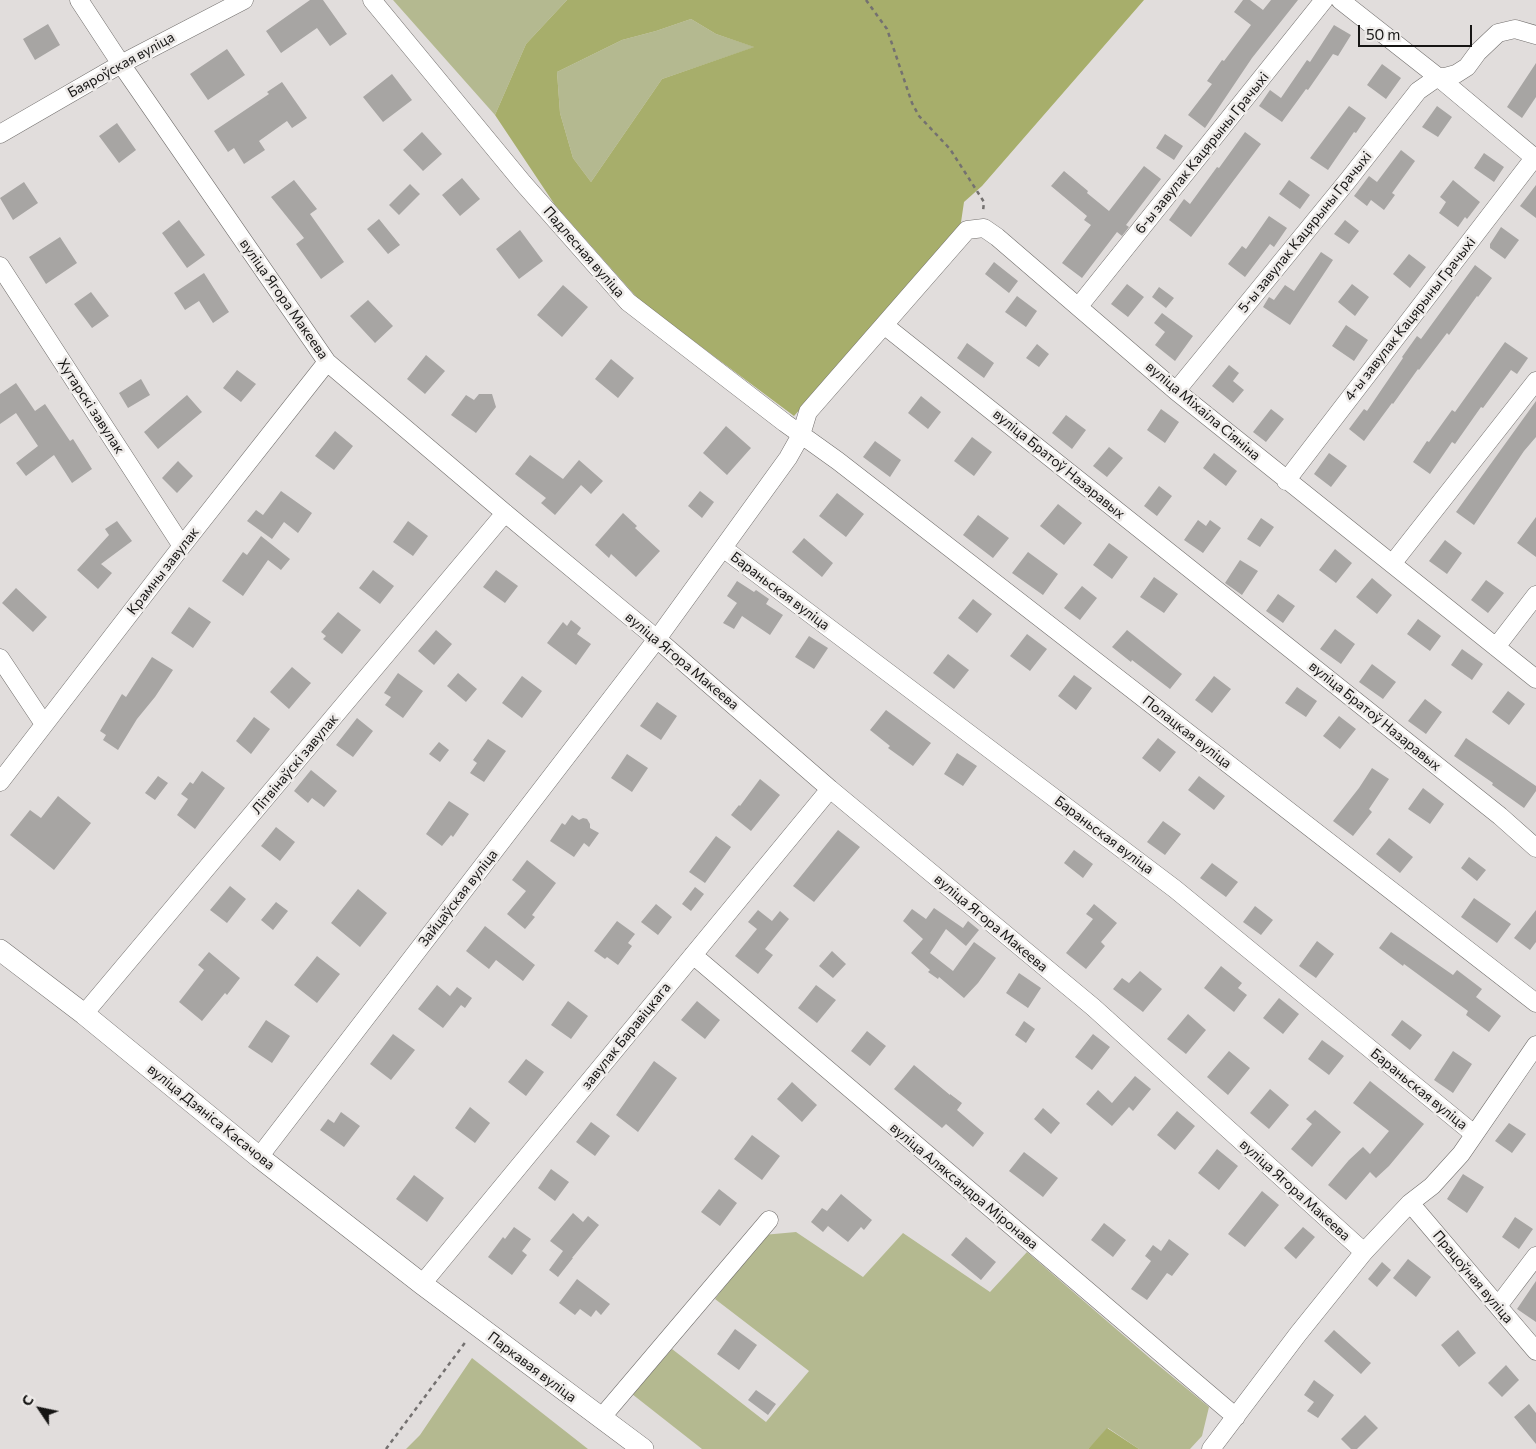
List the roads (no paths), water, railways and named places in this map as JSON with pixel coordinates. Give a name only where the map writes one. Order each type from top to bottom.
[{"type":"street","name":"вуліца Ягора Макеева","points":[[79,0],[121,64],[327,362],[1093,1008],[1364,1252]]},
{"type":"street","name":"Баяроўская вуліца","points":[[0,134],[121,64],[244,0]]},
{"type":"street","name":"Падлесная вуліца","points":[[372,0],[523,183],[628,302],[801,435],[838,461]]},
{"type":"street","name":"6-ы завулак Кацярыны Грачыхі","points":[[1079,306],[1324,0]]},
{"type":"street","points":[[1340,0],[1438,77],[1535,158]]},
{"type":"street","name":"5-ы завулак Кацярыны Грачыхі","points":[[1176,391],[1349,179],[1418,91],[1438,77],[1445,78],[1456,74],[1498,33],[1515,29],[1536,35]]},
{"type":"street","name":"4-ы завулак Кацярыны Грачыхі","points":[[1286,481],[1535,158]]},
{"type":"street","name":"вуліца Міхаіла Сіяніна","points":[[884,325],[967,230],[984,228],[1079,306],[1176,391],[1286,481],[1536,679]]},
{"type":"street","name":"Хутарскі завулак","points":[[0,266],[182,546]]},
{"type":"street","points":[[657,639],[788,458],[801,435],[808,412],[884,325]]},
{"type":"street","name":"вуліца Братоў Назаравых","points":[[884,325],[1485,803],[1536,848]]},
{"type":"street","name":"Крамны завулак","points":[[0,782],[327,362]]},
{"type":"street","points":[[1392,564],[1536,380]]},
{"type":"street","name":"Полацкая вуліца","points":[[838,461],[1536,1003]]},
{"type":"street","name":"Літвінаўскі завулак","points":[[84,1014],[505,513]]},
{"type":"street","name":"Бараньская вуліца","points":[[723,548],[1175,889],[1474,1134]]},
{"type":"street","points":[[1496,647],[1536,595]]},
{"type":"street","name":"Зайцаўская вуліца","points":[[259,1157],[657,639]]},
{"type":"street","points":[[0,658],[44,724]]},
{"type":"street","name":"завулак Баравіцкага","points":[[422,1284],[830,788]]},
{"type":"street","name":"вуліца Дзяніса Касачова","points":[[0,950],[84,1014],[259,1157],[422,1284]]},
{"type":"street","name":"вуліца Аляксандра Міронава","points":[[693,955],[1236,1417]]},
{"type":"street","points":[[1211,1449],[1298,1334],[1364,1252],[1410,1203],[1432,1186],[1460,1154],[1536,1045]]},
{"type":"street","name":"Працоўная вуліца","points":[[1410,1203],[1536,1351]]},
{"type":"street","points":[[601,1418],[769,1220]]},
{"type":"street","points":[[1498,1306],[1536,1256]]},
{"type":"street","name":"Паркавая вуліца","points":[[422,1284],[643,1449]]}]
